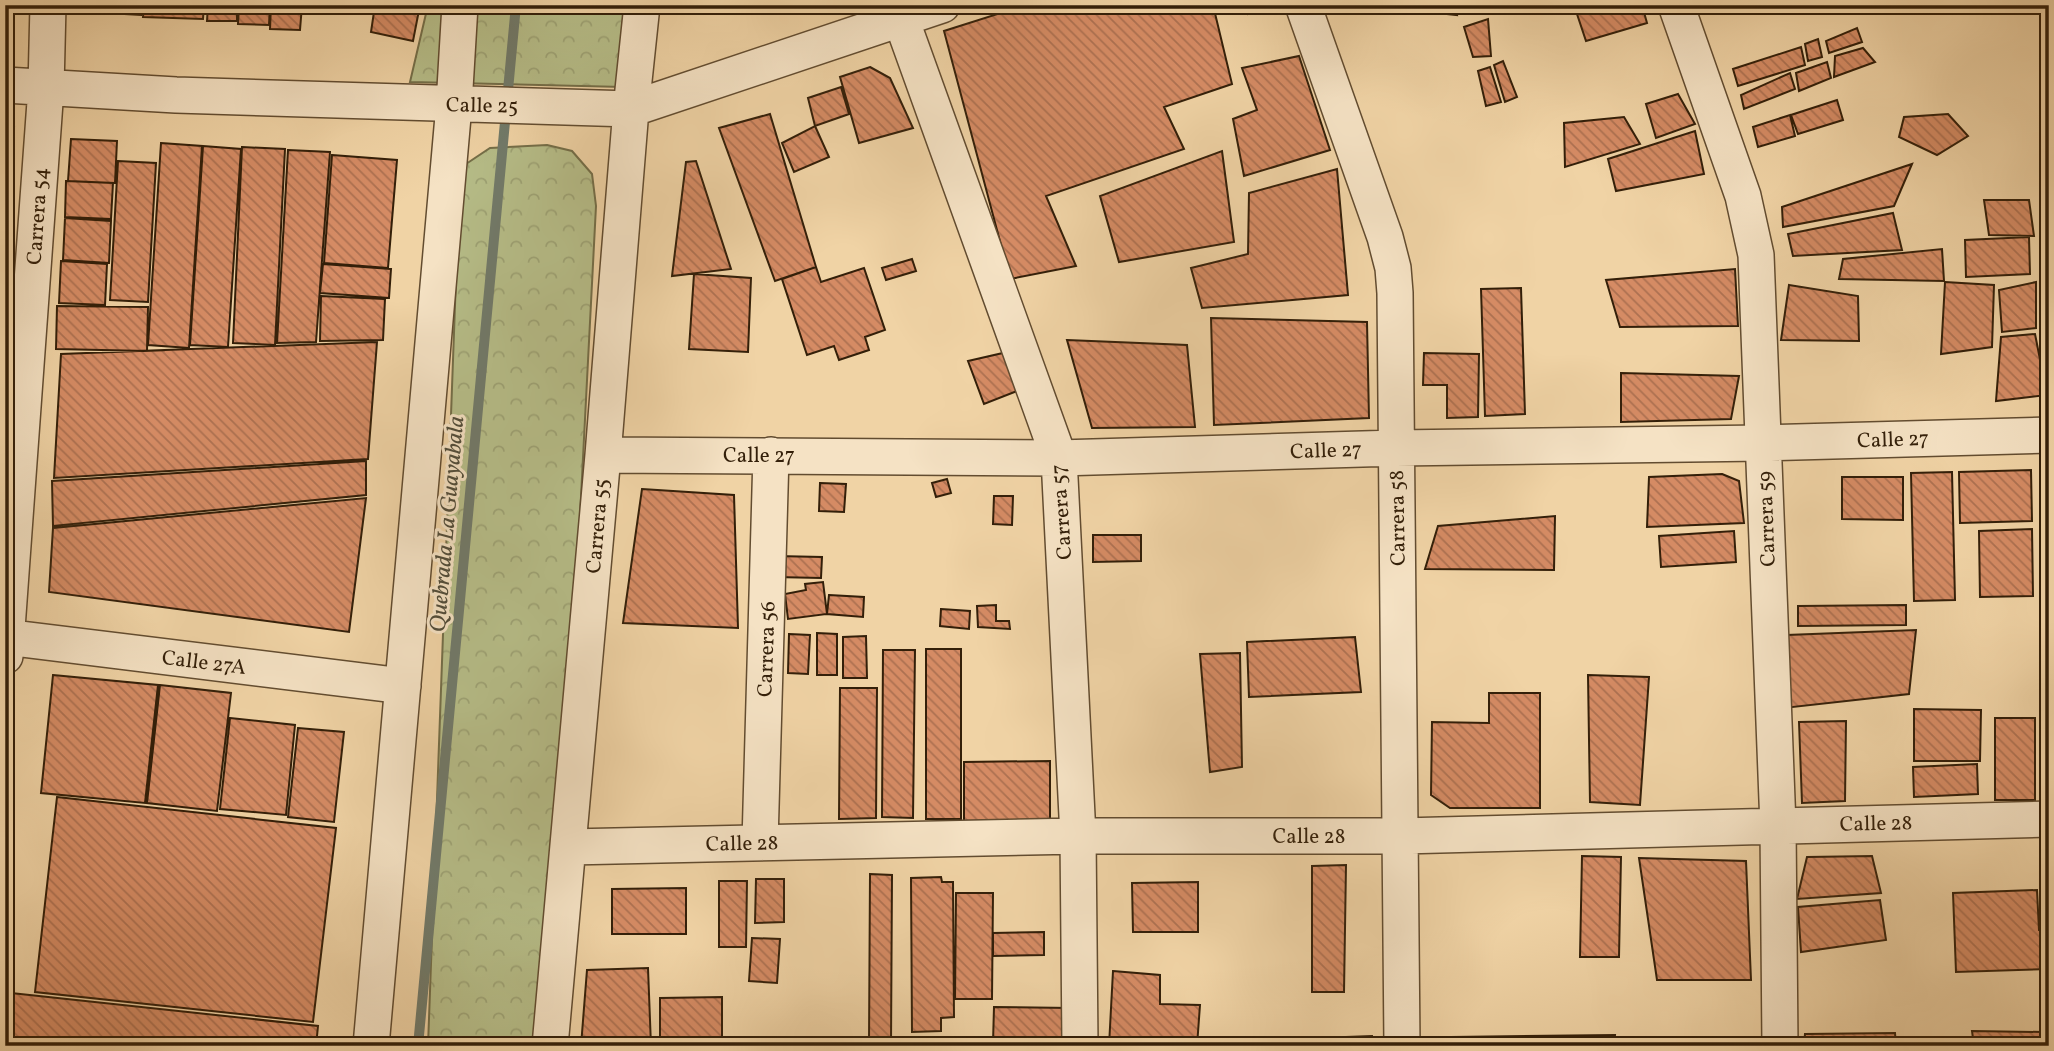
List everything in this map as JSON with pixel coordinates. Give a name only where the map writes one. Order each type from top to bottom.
[{"type":"street","name":"Carrera 54","points":[[6,643],[46,88],[48,5]]},
{"type":"street","points":[[371,1046],[460,105],[460,5]]},
{"type":"street","name":"Carrera 55","points":[[550,1046],[603,455],[625,109],[642,5]]},
{"type":"street","name":"Calle 25","points":[[5,85],[460,105],[625,109],[899,13],[942,5]]},
{"type":"street","name":"Carrera 58","points":[[1303,5],[1385,237],[1393,268],[1402,836],[1402,1046]]},
{"type":"street","name":"Carrera 59","points":[[1676,5],[1743,196],[1756,255],[1778,825],[1780,1046]]},
{"type":"street","name":"Carrera 57","points":[[899,13],[1059,458],[1078,836],[1080,1046]]},
{"type":"street","name":"Calle 27","points":[[603,455],[1059,458],[1396,448],[1762,443],[2049,435]]},
{"type":"street","name":"Carrera 56","points":[[760,842],[771,455]]},
{"type":"street","name":"Calle 27A","points":[[6,643],[403,686]]},
{"type":"street","name":"Calle 28","points":[[569,847],[1078,836],[1402,836],[2049,820]]},
{"type":"green space","points":[[428,5],[633,5],[623,87],[410,82]]},
{"type":"green space","points":[[547,145],[572,151],[592,174],[596,206],[558,942],[542,1046],[428,1046],[460,168],[490,148]]},
{"type":"building","points":[[107,5],[141,5],[141,15],[107,13]]},
{"type":"building","points":[[144,5],[204,5],[203,19],[143,17]]},
{"type":"building","points":[[208,5],[237,5],[237,21],[207,21]]},
{"type":"building","points":[[239,5],[270,5],[269,25],[238,24]]},
{"type":"building","points":[[271,5],[302,5],[300,30],[270,29]]},
{"type":"building","points":[[375,5],[420,5],[413,41],[371,32]]},
{"type":"building","points":[[1026,5],[1213,5],[1232,84],[1164,107],[1184,149],[1046,196],[1076,266],[1010,279],[944,31]]},
{"type":"building","points":[[1245,5],[1274,5],[1248,14]]},
{"type":"building","points":[[1436,5],[1455,5],[1457,15],[1438,13]]},
{"type":"building","points":[[1574,5],[1642,5],[1647,23],[1586,41]]},
{"type":"building","points":[[1488,19],[1491,56],[1473,57],[1464,27]]},
{"type":"building","points":[[1857,28],[1862,42],[1829,53],[1826,41]]},
{"type":"building","points":[[1818,39],[1822,57],[1808,61],[1805,44]]},
{"type":"building","points":[[1801,47],[1805,65],[1738,86],[1733,69]]},
{"type":"building","points":[[1863,48],[1875,62],[1834,77],[1835,56]]},
{"type":"building","points":[[1299,56],[1330,150],[1244,176],[1233,119],[1257,110],[1242,68]]},
{"type":"building","points":[[1503,61],[1517,97],[1505,102],[1494,65]]},
{"type":"building","points":[[1827,62],[1831,78],[1799,91],[1796,73]]},
{"type":"building","points":[[870,67],[890,78],[913,128],[859,143],[840,77]]},
{"type":"building","points":[[1490,67],[1501,102],[1486,106],[1478,71]]},
{"type":"building","points":[[1790,73],[1795,89],[1744,109],[1741,95]]},
{"type":"building","points":[[841,87],[849,114],[815,126],[808,98]]},
{"type":"building","points":[[1678,94],[1695,124],[1656,138],[1646,104]]},
{"type":"building","points":[[1837,100],[1843,120],[1798,134],[1791,115]]},
{"type":"building","points":[[770,114],[816,267],[775,281],[719,128]]},
{"type":"building","points":[[1948,114],[1968,136],[1937,155],[1899,137],[1904,117]]},
{"type":"building","points":[[1790,115],[1795,136],[1758,147],[1753,127]]},
{"type":"building","points":[[1624,117],[1640,144],[1565,167],[1564,123]]},
{"type":"building","points":[[815,126],[829,157],[794,172],[782,143]]},
{"type":"building","points":[[5,127],[14,127],[5,271]]},
{"type":"building","points":[[1695,131],[1704,174],[1616,191],[1608,159]]},
{"type":"building","points":[[71,139],[117,141],[115,183],[68,181]]},
{"type":"building","points":[[161,143],[202,146],[189,348],[148,345]]},
{"type":"building","points":[[203,146],[241,149],[228,347],[190,345]]},
{"type":"building","points":[[242,147],[285,149],[275,345],[233,343]]},
{"type":"building","points":[[288,150],[330,152],[316,342],[277,343]]},
{"type":"building","points":[[1222,151],[1234,242],[1119,262],[1100,196]]},
{"type":"building","points":[[332,155],[397,160],[388,268],[324,263]]},
{"type":"building","points":[[118,161],[156,163],[148,302],[110,300]]},
{"type":"building","points":[[696,161],[731,269],[672,276],[686,162]]},
{"type":"building","points":[[1912,164],[1894,206],[1783,227],[1782,207]]},
{"type":"building","points":[[1337,169],[1348,295],[1202,308],[1191,268],[1248,254],[1249,193]]},
{"type":"building","points":[[66,181],[113,183],[111,219],[65,217]]},
{"type":"building","points":[[1984,200],[2029,200],[2034,236],[1989,235]]},
{"type":"building","points":[[1893,213],[1902,250],[1793,256],[1788,234]]},
{"type":"building","points":[[65,218],[111,221],[109,263],[63,260]]},
{"type":"building","points":[[2029,237],[2030,274],[1966,277],[1965,240]]},
{"type":"building","points":[[1942,249],[1944,281],[1839,279],[1843,259]]},
{"type":"building","points":[[912,259],[916,271],[886,280],[882,268]]},
{"type":"building","points":[[61,261],[107,264],[105,305],[59,303]]},
{"type":"building","points":[[323,264],[391,269],[389,298],[320,293]]},
{"type":"building","points":[[816,267],[821,282],[864,268],[885,330],[865,337],[869,350],[839,360],[834,346],[807,355],[782,279]]},
{"type":"building","points":[[1735,269],[1738,326],[1620,327],[1606,280]]},
{"type":"building","points":[[694,274],[751,278],[748,352],[689,349]]},
{"type":"building","points":[[1945,282],[1994,285],[1992,347],[1941,354]]},
{"type":"building","points":[[2036,282],[2036,328],[2002,332],[1999,290]]},
{"type":"building","points":[[1789,285],[1858,296],[1859,341],[1781,340]]},
{"type":"building","points":[[1521,288],[1525,414],[1485,416],[1481,289]]},
{"type":"building","points":[[321,296],[385,299],[383,340],[320,341]]},
{"type":"building","points":[[57,306],[148,307],[147,351],[56,349]]},
{"type":"building","points":[[1211,318],[1367,322],[1369,418],[1214,425]]},
{"type":"building","points":[[2035,334],[2047,395],[1996,401],[2001,337]]},
{"type":"building","points":[[1067,340],[1187,345],[1195,427],[1092,428]]},
{"type":"building","points":[[377,342],[368,459],[54,478],[61,354]]},
{"type":"building","points":[[1003,353],[1017,391],[984,404],[968,361]]},
{"type":"building","points":[[1424,353],[1479,354],[1478,417],[1447,418],[1447,385],[1423,385]]},
{"type":"building","points":[[1621,373],[1739,376],[1731,419],[1621,422]]},
{"type":"building","points":[[366,461],[366,495],[53,526],[52,481]]},
{"type":"building","points":[[2031,470],[2032,521],[1960,523],[1959,472]]},
{"type":"building","points":[[1952,472],[1955,600],[1914,601],[1911,473]]},
{"type":"building","points":[[1722,474],[1739,481],[1744,523],[1647,527],[1649,477]]},
{"type":"building","points":[[1842,477],[1903,477],[1903,520],[1842,519]]},
{"type":"building","points":[[947,479],[951,493],[936,497],[932,483]]},
{"type":"building","points":[[820,483],[846,484],[844,512],[819,511]]},
{"type":"building","points":[[642,489],[734,495],[738,628],[623,623]]},
{"type":"building","points":[[994,496],[1013,496],[1012,525],[993,524]]},
{"type":"building","points":[[366,498],[349,632],[49,592],[53,528]]},
{"type":"building","points":[[1555,516],[1554,570],[1425,569],[1438,526]]},
{"type":"building","points":[[2032,529],[2033,596],[1980,597],[1979,531]]},
{"type":"building","points":[[1734,531],[1736,562],[1661,567],[1659,536]]},
{"type":"building","points":[[1093,535],[1141,535],[1141,561],[1093,562]]},
{"type":"building","points":[[776,556],[822,557],[821,578],[775,577]]},
{"type":"building","points":[[823,582],[827,614],[788,619],[785,594],[806,590],[805,584]]},
{"type":"building","points":[[829,595],[864,597],[863,617],[827,614]]},
{"type":"building","points":[[996,605],[996,621],[1009,621],[1010,629],[978,627],[977,606]]},
{"type":"building","points":[[1906,605],[1906,625],[1798,626],[1798,606]]},
{"type":"building","points":[[941,609],[970,611],[969,629],[940,626]]},
{"type":"building","points":[[1916,630],[1909,694],[1784,708],[1787,635]]},
{"type":"building","points":[[817,633],[837,634],[837,675],[817,675]]},
{"type":"building","points":[[789,634],[810,635],[808,674],[788,673]]},
{"type":"building","points":[[866,636],[867,678],[843,678],[843,637]]},
{"type":"building","points":[[1355,637],[1361,692],[1249,697],[1247,642]]},
{"type":"building","points":[[926,649],[961,649],[961,819],[926,819]]},
{"type":"building","points":[[883,650],[915,650],[913,818],[882,817]]},
{"type":"building","points":[[1240,653],[1242,767],[1210,772],[1200,654]]},
{"type":"building","points":[[53,675],[158,685],[145,803],[41,793]]},
{"type":"building","points":[[1588,675],[1649,677],[1640,805],[1590,802]]},
{"type":"building","points":[[160,685],[231,693],[217,811],[147,803]]},
{"type":"building","points":[[840,688],[877,688],[876,818],[839,819]]},
{"type":"building","points":[[1489,693],[1540,693],[1540,808],[1450,808],[1431,795],[1432,722],[1489,723]]},
{"type":"building","points":[[1914,709],[1981,710],[1980,761],[1914,761]]},
{"type":"building","points":[[230,718],[295,725],[286,815],[220,809]]},
{"type":"building","points":[[1995,718],[2035,718],[2035,800],[1995,800]]},
{"type":"building","points":[[1846,721],[1845,801],[1802,803],[1799,722]]},
{"type":"building","points":[[298,728],[344,732],[334,822],[288,817]]},
{"type":"building","points":[[1050,761],[1050,820],[964,821],[964,762]]},
{"type":"building","points":[[1977,764],[1978,794],[1914,797],[1913,767]]},
{"type":"building","points":[[57,797],[336,828],[313,1022],[35,992]]},
{"type":"building","points":[[1582,856],[1621,857],[1619,957],[1580,957]]},
{"type":"building","points":[[1872,856],[1881,893],[1797,899],[1807,857]]},
{"type":"building","points":[[1639,858],[1746,861],[1751,980],[1657,980]]},
{"type":"building","points":[[1346,865],[1344,992],[1312,992],[1312,866]]},
{"type":"building","points":[[870,874],[892,875],[891,1044],[869,1043]]},
{"type":"building","points":[[941,877],[942,882],[953,882],[954,1017],[941,1018],[941,1031],[912,1032],[911,878]]},
{"type":"building","points":[[756,879],[784,879],[784,922],[755,923]]},
{"type":"building","points":[[719,881],[747,881],[746,947],[719,947]]},
{"type":"building","points":[[1198,882],[1198,932],[1133,932],[1132,883]]},
{"type":"building","points":[[686,888],[686,934],[612,934],[612,889]]},
{"type":"building","points":[[2037,890],[2039,930],[2049,929],[2049,969],[1956,972],[1953,893]]},
{"type":"building","points":[[956,893],[993,893],[992,999],[955,999]]},
{"type":"building","points":[[1880,900],[1886,940],[1801,952],[1798,907]]},
{"type":"building","points":[[1044,932],[1044,955],[993,956],[993,933]]},
{"type":"building","points":[[752,938],[780,939],[777,983],[749,981]]},
{"type":"building","points":[[648,968],[651,1046],[581,1046],[587,970]]},
{"type":"building","points":[[1113,971],[1160,975],[1160,1004],[1200,1005],[1197,1046],[1109,1046]]},
{"type":"building","points":[[11,993],[318,1026],[316,1046],[5,1046]]},
{"type":"building","points":[[722,997],[722,1046],[660,1046],[660,998]]},
{"type":"building","points":[[994,1007],[1071,1008],[1070,1044],[993,1043]]},
{"type":"building","points":[[1972,1031],[2042,1032],[2044,1046],[1974,1046]]},
{"type":"building","points":[[1895,1033],[1896,1046],[1804,1046],[1805,1034]]},
{"type":"building","points":[[1615,1035],[1614,1046],[1451,1046],[1452,1037]]},
{"type":"building","points":[[1372,1036],[1373,1046],[1263,1046],[1263,1040]]},
{"type":"waterway","name":"Quebrada La Guayabala","points":[[418,1046],[516,5]]}]
